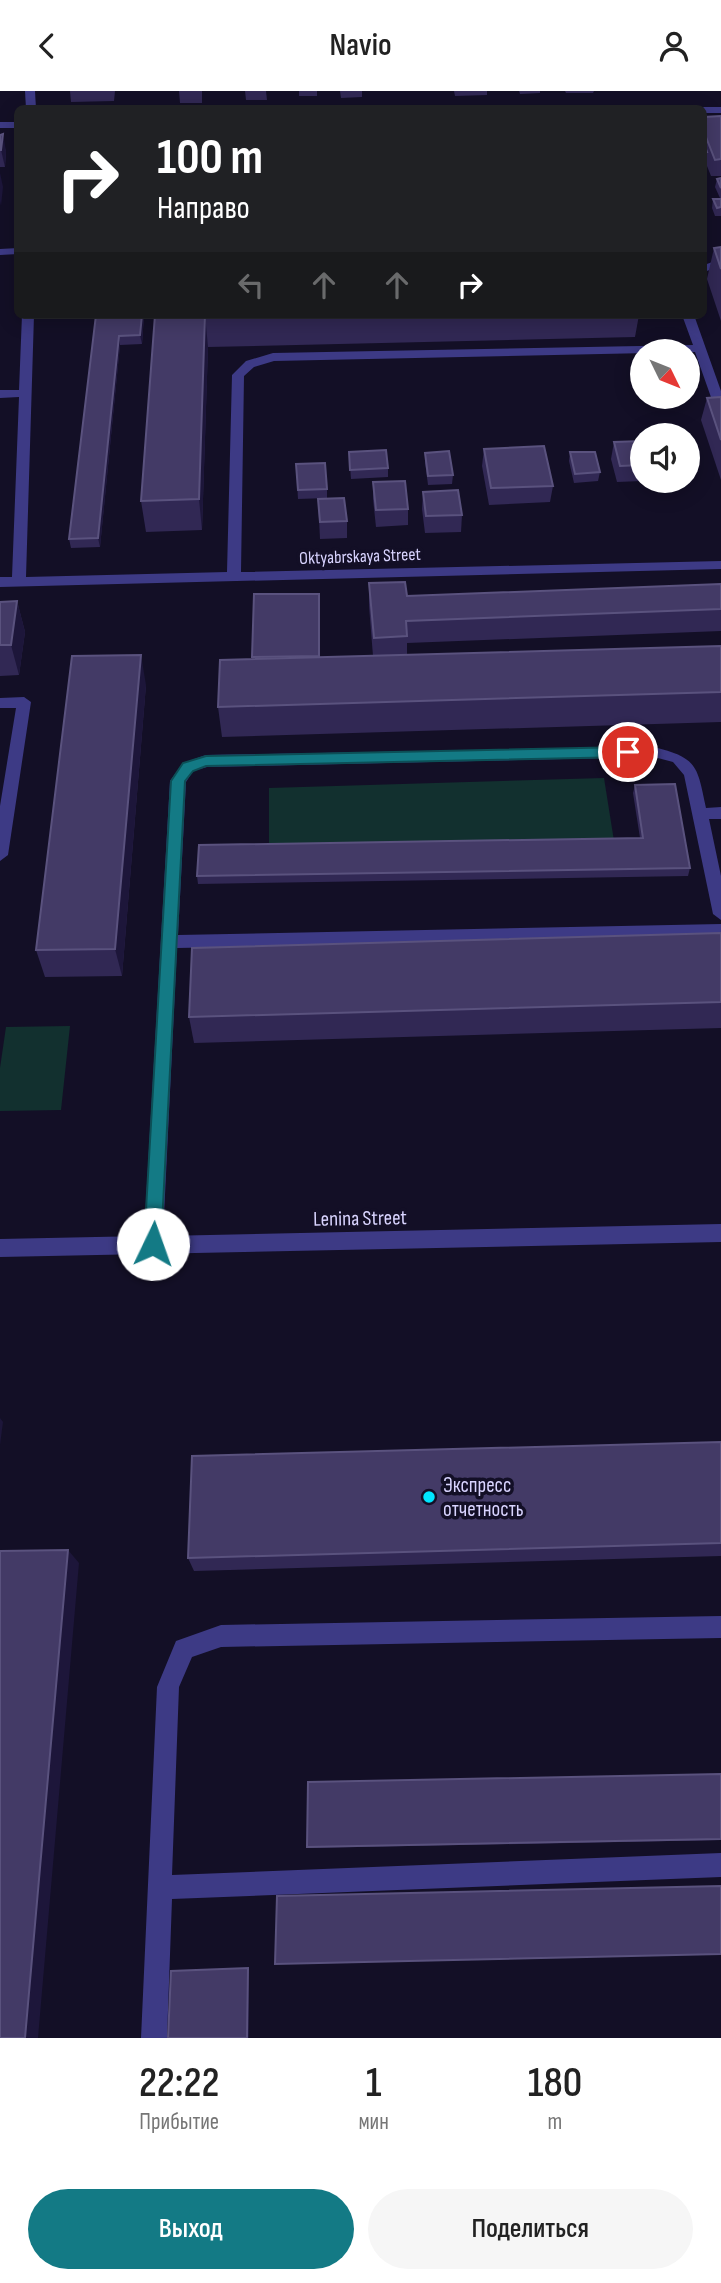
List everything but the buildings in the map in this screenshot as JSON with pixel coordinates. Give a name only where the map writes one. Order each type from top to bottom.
[{"type":"street","points":[[19,581],[28,319]]},
{"type":"street","points":[[689,319],[697,339]]},
{"type":"street","points":[[700,348],[718,400]]},
{"type":"street","points":[[234,578],[238,375],[250,364],[273,358],[630,350]]},
{"type":"street","points":[[0,394],[25,393]]},
{"type":"street","name":"Oktyabrskaya Street","points":[[0,582],[721,565]]},
{"type":"street","points":[[0,703],[24,702],[0,855]]},
{"type":"street","points":[[153,1244],[178,781],[188,767],[206,761],[654,752],[678,758],[691,773],[721,915]]},
{"type":"street","points":[[700,814],[721,813]]},
{"type":"street","points":[[169,942],[721,931]]},
{"type":"street","name":"Lenina Street","points":[[0,1248],[721,1233]]},
{"type":"street","points":[[153,2038],[168,1688],[184,1649],[221,1636],[721,1627]]},
{"type":"street","points":[[160,1887],[721,1865]]},
{"type":"green space","points":[[604,778],[614,841],[269,851],[269,788]]},
{"type":"green space","points":[[70,1026],[61,1110],[0,1111],[0,1068],[6,1027]]},
{"type":"place","name":"Экспресс отчетность","points":[[429,1497]]},
{"type":"route","points":[[153,1244],[178,781],[188,767],[206,761],[628,752]]}]
